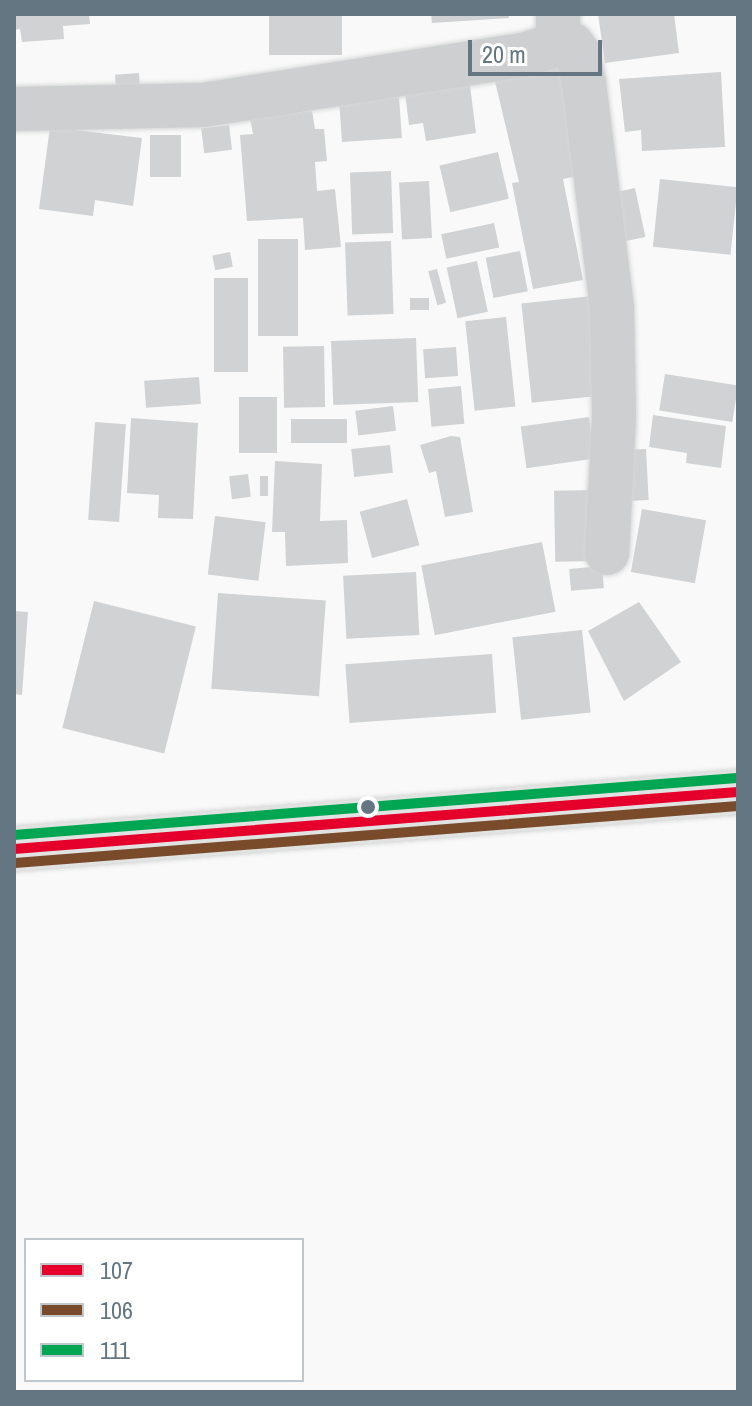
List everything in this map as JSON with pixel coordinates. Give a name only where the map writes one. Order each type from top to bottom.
[{"type":"highway","points":[[14,849],[738,792]]},
{"type":"street","points":[[14,109],[203,105],[523,55],[553,46],[558,27]]},
{"type":"street","points":[[558,27],[572,45],[581,68],[599,180],[612,308],[614,417],[607,553]]},
{"type":"building","points":[[14,14],[89,14],[90,24],[63,26],[64,39],[22,42],[20,29],[14,30]]},
{"type":"building","points":[[269,14],[342,14],[342,55],[269,55]]},
{"type":"building","points":[[431,14],[509,14],[509,18],[432,23]]},
{"type":"building","points":[[598,14],[674,14],[679,53],[605,63]]},
{"type":"building","points":[[572,51],[581,101],[564,104],[582,175],[563,179],[583,280],[533,289],[512,183],[519,182],[492,69]]},
{"type":"building","points":[[721,72],[725,147],[642,151],[641,130],[625,132],[619,79]]},
{"type":"building","points":[[139,73],[140,89],[116,91],[115,75]]},
{"type":"building","points":[[469,78],[476,133],[426,141],[423,123],[409,125],[404,85]]},
{"type":"building","points":[[399,97],[402,138],[342,142],[339,101]]},
{"type":"building","points":[[312,111],[315,129],[324,129],[327,161],[315,162],[317,191],[335,189],[341,247],[305,250],[303,218],[247,221],[240,135],[253,134],[250,118]]},
{"type":"building","points":[[229,125],[232,150],[204,153],[201,128]]},
{"type":"building","points":[[50,127],[142,138],[133,206],[95,200],[93,216],[39,209]]},
{"type":"building","points":[[150,135],[181,135],[181,177],[150,177]]},
{"type":"building","points":[[498,152],[509,199],[450,212],[440,165]]},
{"type":"building","points":[[391,171],[393,233],[352,234],[350,172]]},
{"type":"building","points":[[660,179],[738,187],[730,255],[653,247]]},
{"type":"building","points":[[429,181],[432,238],[402,239],[399,183]]},
{"type":"building","points":[[635,188],[645,237],[621,242],[611,193]]},
{"type":"building","points":[[494,223],[499,247],[446,259],[441,234]]},
{"type":"building","points":[[258,239],[298,239],[298,336],[258,336]]},
{"type":"building","points":[[391,241],[394,314],[348,316],[345,243]]},
{"type":"building","points":[[520,251],[528,291],[493,298],[486,258]]},
{"type":"building","points":[[230,252],[233,267],[215,270],[212,255]]},
{"type":"building","points":[[477,261],[488,312],[457,318],[447,267]]},
{"type":"building","points":[[437,269],[446,303],[437,305],[428,271]]},
{"type":"building","points":[[214,278],[248,278],[248,372],[214,372]]},
{"type":"building","points":[[592,296],[602,395],[532,403],[521,303]]},
{"type":"building","points":[[410,298],[429,298],[429,310],[410,310]]},
{"type":"building","points":[[506,317],[515,407],[475,411],[465,321]]},
{"type":"building","points":[[416,338],[418,402],[333,405],[331,341]]},
{"type":"building","points":[[324,346],[325,407],[284,408],[283,347]]},
{"type":"building","points":[[456,347],[458,376],[425,378],[423,349]]},
{"type":"building","points":[[665,374],[738,386],[732,422],[659,411]]},
{"type":"building","points":[[199,377],[201,404],[146,408],[144,381]]},
{"type":"building","points":[[461,386],[464,424],[431,427],[428,389]]},
{"type":"building","points":[[239,397],[277,397],[277,453],[239,453]]},
{"type":"building","points":[[393,406],[396,431],[358,435],[355,411]]},
{"type":"building","points":[[653,415],[726,426],[721,468],[686,463],[687,453],[649,447]]},
{"type":"building","points":[[589,417],[595,459],[527,468],[521,427]]},
{"type":"building","points":[[131,418],[198,423],[193,519],[158,518],[159,495],[127,493]]},
{"type":"building","points":[[291,419],[347,419],[347,443],[291,443]]},
{"type":"building","points":[[95,422],[126,424],[119,522],[88,520]]},
{"type":"building","points":[[451,436],[460,437],[473,512],[445,517],[436,471],[429,473],[420,445]]},
{"type":"building","points":[[390,445],[393,473],[354,477],[351,449]]},
{"type":"building","points":[[646,449],[649,500],[628,501],[625,450]]},
{"type":"building","points":[[275,461],[322,464],[320,521],[347,520],[348,563],[286,566],[285,532],[272,532]]},
{"type":"building","points":[[248,474],[251,497],[232,499],[229,476]]},
{"type":"building","points":[[260,476],[268,476],[268,496],[260,496]]},
{"type":"building","points":[[594,490],[595,561],[555,562],[554,491]]},
{"type":"building","points":[[407,499],[419,545],[372,558],[360,512]]},
{"type":"building","points":[[642,509],[706,520],[695,583],[631,572]]},
{"type":"building","points":[[215,516],[266,522],[258,581],[208,575]]},
{"type":"building","points":[[542,542],[556,612],[435,635],[421,565]]},
{"type":"building","points":[[602,566],[604,588],[571,591],[569,569]]},
{"type":"building","points":[[416,572],[419,635],[346,639],[343,576]]},
{"type":"building","points":[[218,593],[326,601],[319,696],[211,689]]},
{"type":"building","points":[[94,601],[196,626],[164,754],[62,728]]},
{"type":"building","points":[[639,602],[681,662],[624,701],[588,631]]},
{"type":"building","points":[[14,611],[28,612],[22,695],[14,694]]},
{"type":"building","points":[[582,630],[591,713],[521,720],[512,637]]},
{"type":"building","points":[[492,654],[496,713],[349,723],[345,664]]},
{"type":"transit line","name":"111","points":[[14,835],[737,778]]},
{"type":"transit line","name":"107","points":[[14,849],[738,792]]},
{"type":"transit line","name":"106","points":[[15,863],[738,806]]}]
